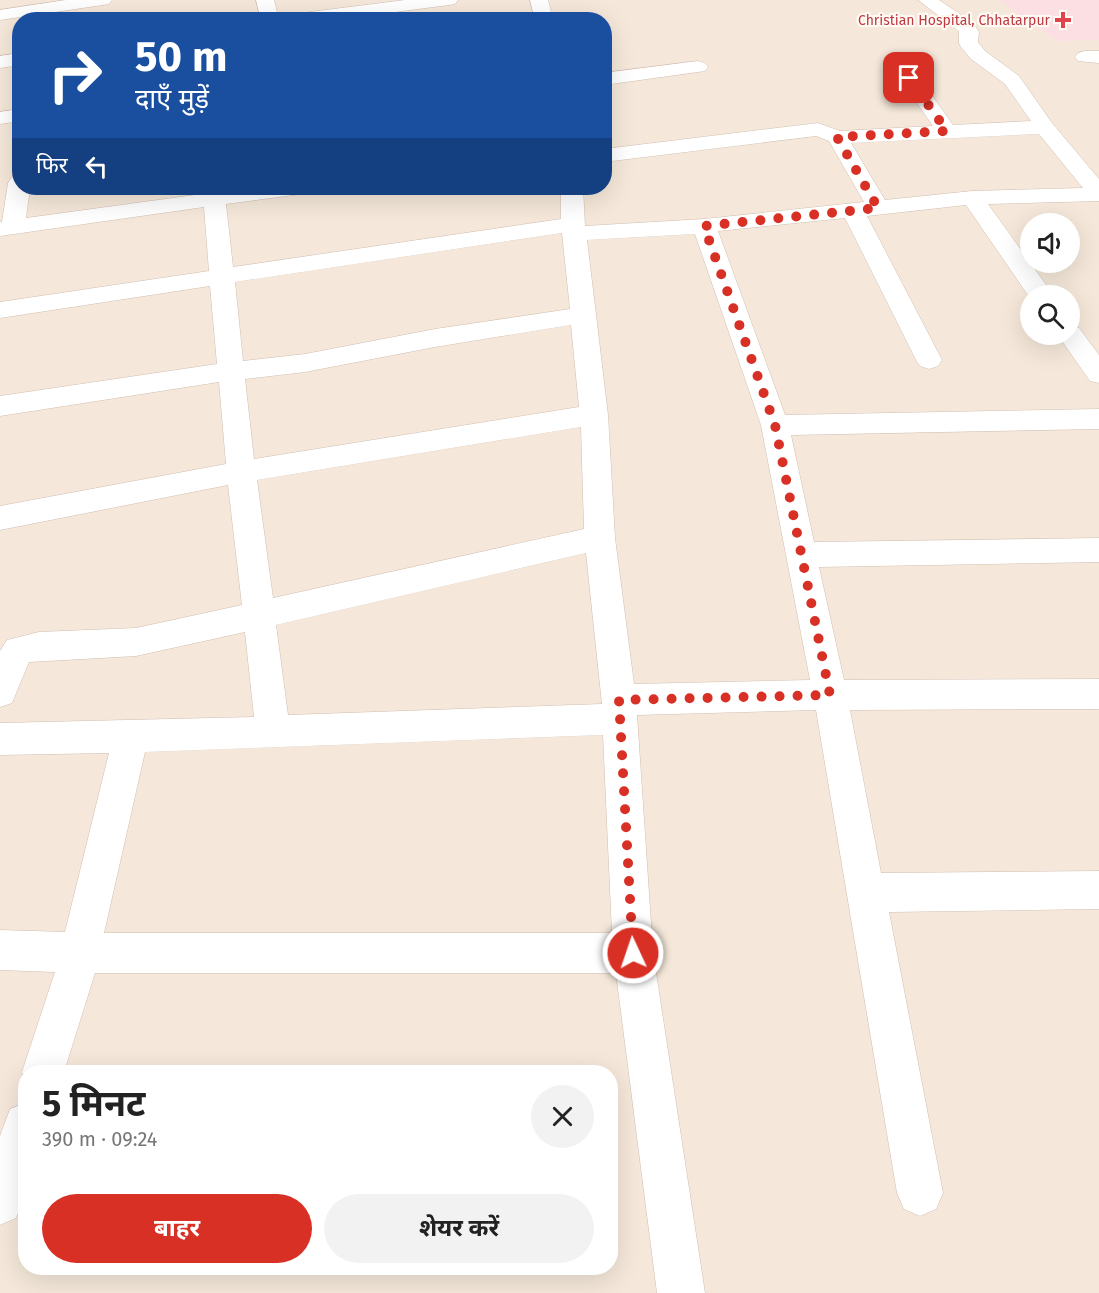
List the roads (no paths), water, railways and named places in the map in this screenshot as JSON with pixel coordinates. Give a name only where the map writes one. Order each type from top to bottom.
[{"type":"street","points":[[21,12],[103,0]]},
{"type":"street","points":[[412,12],[449,0]]},
{"type":"street","points":[[927,0],[966,27],[970,32],[968,44],[978,55],[1012,80],[1045,127],[1099,194]]},
{"type":"street","points":[[897,60],[947,131]]},
{"type":"street","points":[[612,78],[698,67]]},
{"type":"street","points":[[612,155],[818,129],[837,137],[1045,127]]},
{"type":"street","points":[[837,137],[878,208]]},
{"type":"street","points":[[0,310],[573,229],[704,226],[972,198],[1099,194]]},
{"type":"street","points":[[16,195],[6,228],[207,195]]},
{"type":"street","points":[[213,195],[241,472],[273,731]]},
{"type":"street","points":[[572,195],[573,229],[594,415],[600,538],[619,710],[633,953],[681,1293]]},
{"type":"street","points":[[972,198],[1034,285]]},
{"type":"street","points":[[853,210],[929,360]]},
{"type":"street","points":[[704,226],[775,425],[830,695],[864,893],[920,1192]]},
{"type":"street","points":[[0,406],[231,371],[305,363],[435,338],[583,315]]},
{"type":"street","points":[[1078,345],[1099,375]]},
{"type":"street","points":[[0,519],[241,472],[594,415]]},
{"type":"street","points":[[775,425],[1099,419]]},
{"type":"street","points":[[0,692],[11,663],[19,650],[39,646],[136,642],[600,538]]},
{"type":"street","points":[[801,555],[1099,550]]},
{"type":"street","points":[[0,739],[130,737],[273,731],[830,695],[1099,694]]},
{"type":"street","points":[[45,1065],[72,986],[130,737]]},
{"type":"street","points":[[864,893],[1099,890]]},
{"type":"street","points":[[0,950],[79,953],[633,953]]},
{"type":"street","points":[[0,1202],[18,1149]]},
{"type":"place","name":"Christian Hospital, Chhatarpur","points":[[1063,20]]}]
